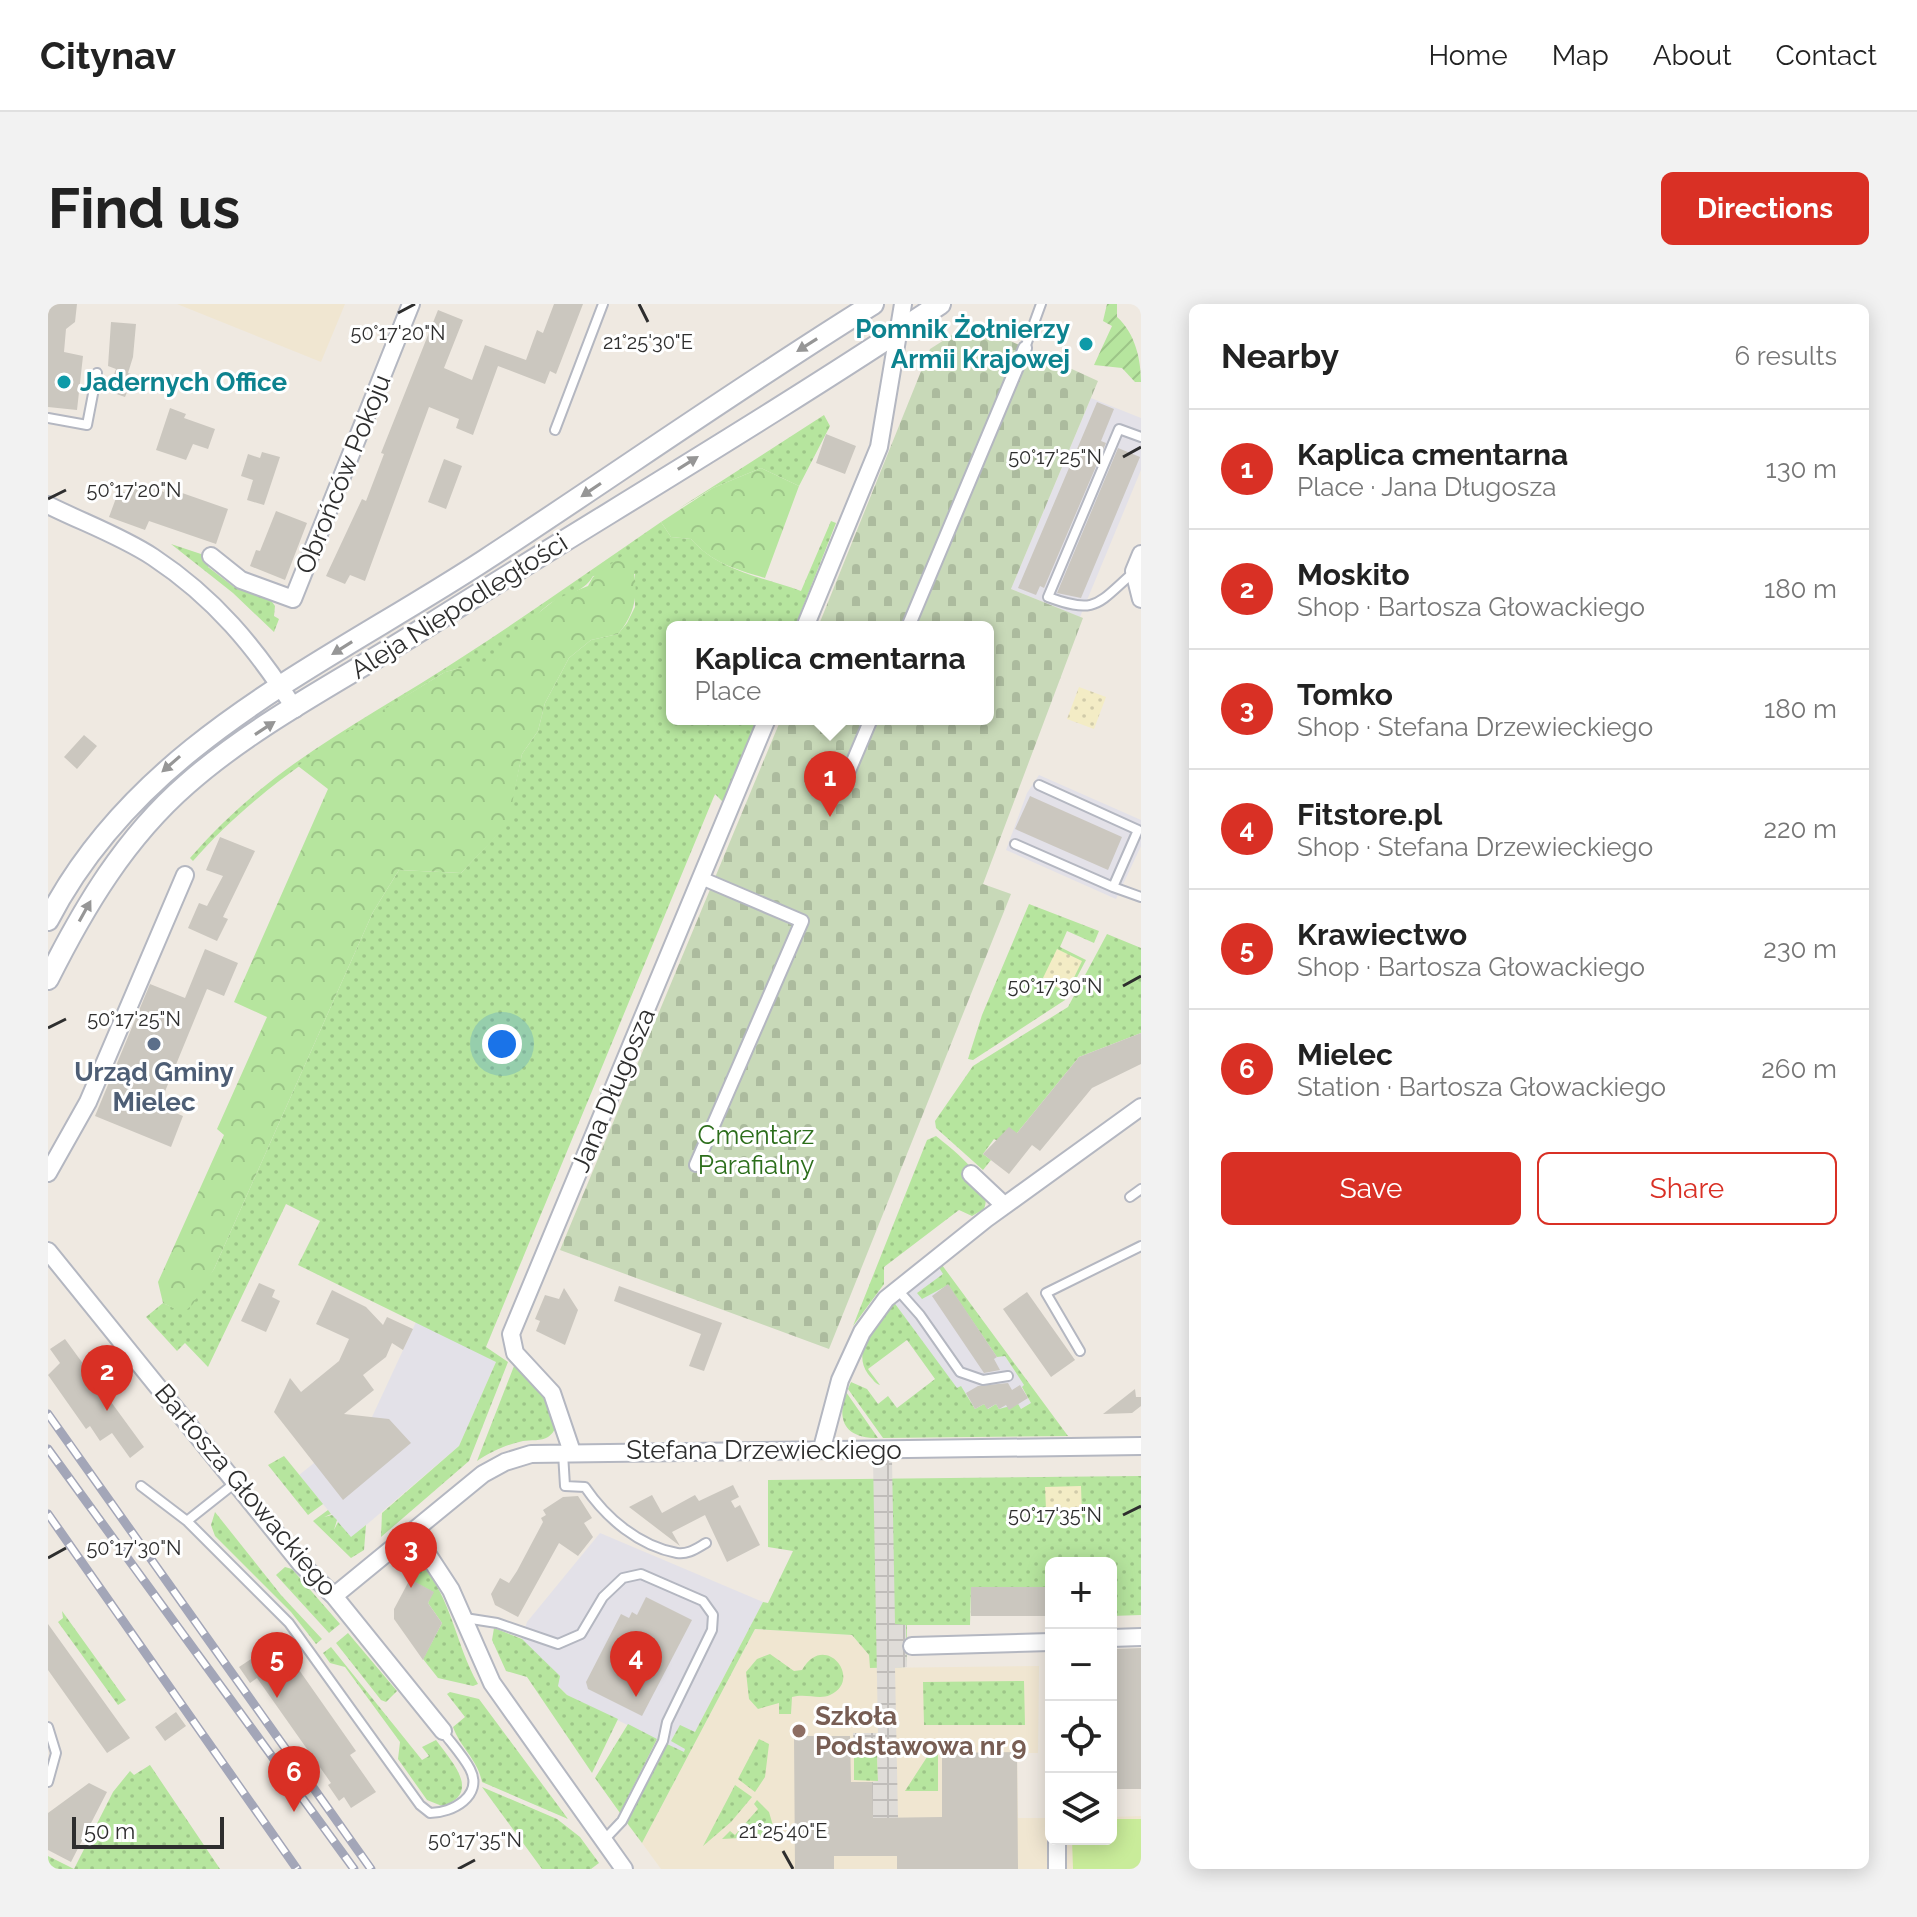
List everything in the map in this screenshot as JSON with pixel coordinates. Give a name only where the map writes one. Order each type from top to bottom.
[{"type":"street","name":"Obrońców Pokoju","points":[[211,556],[241,580],[293,599],[411,304]]},
{"type":"street","name":"Aleja Niepodległości","points":[[48,920],[86,858],[136,796],[211,732],[471,569],[689,421],[873,304]]},
{"type":"street","points":[[807,621],[879,447],[903,304]]},
{"type":"street","name":"Aleja Niepodległości","points":[[48,979],[94,895],[149,822],[187,784],[295,709],[940,304]]},
{"type":"street","points":[[911,621],[1025,348]]},
{"type":"street","points":[[48,505],[151,555],[194,587],[242,633],[295,709]]},
{"type":"street","points":[[1141,554],[1134,571],[1141,599]]},
{"type":"street","name":"Jana Długosza","points":[[568,1452],[556,1401],[542,1380],[515,1353],[511,1334],[765,725]]},
{"type":"street","points":[[843,785],[868,725]]},
{"type":"street","points":[[48,1173],[88,1102],[185,875]]},
{"type":"street","points":[[696,1165],[802,921],[701,878]]},
{"type":"street","points":[[822,1448],[836,1390],[862,1332],[897,1289],[1004,1205],[1141,1107]]},
{"type":"street","points":[[971,1174],[1004,1205]]},
{"type":"street","name":"Bartosza Głowackiego","points":[[48,1251],[301,1564],[334,1596],[443,1731]]},
{"type":"street","name":"Stefana Drzewieckiego","points":[[334,1596],[483,1474],[505,1462],[531,1454],[1141,1446]]},
{"type":"street","points":[[413,1532],[451,1590],[492,1683],[624,1869]]},
{"type":"street","points":[[1117,1638],[1141,1637]]},
{"type":"street","points":[[912,1646],[1045,1642]]},
{"type":"street","points":[[1057,1845],[1057,1869]]},
{"type":"lane","points":[[555,430],[603,304]]},
{"type":"lane","points":[[1025,348],[1041,304]]},
{"type":"lane","points":[[48,418],[87,425],[97,373]]},
{"type":"lane","points":[[1134,571],[1087,608],[1048,597],[1119,429],[1141,437]]},
{"type":"lane","points":[[1039,785],[1138,830],[1113,887]]},
{"type":"lane","points":[[1015,844],[1141,897]]},
{"type":"lane","points":[[1130,1197],[1141,1189]]},
{"type":"lane","points":[[1080,1351],[1046,1293],[1141,1246]]},
{"type":"lane","points":[[897,1289],[920,1315],[960,1372],[983,1380],[1008,1376]]},
{"type":"lane","points":[[568,1452],[565,1486],[585,1487],[603,1514],[623,1528],[677,1554],[689,1553],[706,1543]]},
{"type":"lane","points":[[187,1521],[235,1483]]},
{"type":"lane","points":[[141,1486],[187,1521],[289,1623],[420,1805],[430,1813],[457,1808],[467,1798],[473,1781],[471,1771],[443,1731]]},
{"type":"lane","points":[[463,1618],[497,1623],[558,1644],[581,1634],[603,1597],[623,1578],[641,1574],[703,1601],[713,1615],[712,1630],[667,1722],[663,1741],[622,1821],[604,1841]]},
{"type":"lane","points":[[48,1782],[55,1763],[49,1732]]},
{"type":"shaded area","points":[[177,304],[345,304],[321,362]]},
{"type":"shaded area","points":[[1091,398],[1141,418],[1141,470],[1080,617],[1011,589]]},
{"type":"shaded area","points":[[1039,775],[1141,820],[1141,846],[1116,899],[1006,850],[1027,793]]},
{"type":"shaded area","points":[[938,1266],[997,1356],[1005,1356],[1024,1385],[1022,1388],[1031,1403],[1021,1409],[975,1409],[957,1393],[893,1301]]},
{"type":"shaded area","points":[[417,1320],[496,1362],[459,1446],[351,1538],[299,1475],[372,1417]]},
{"type":"shaded area","points":[[873,1459],[892,1459],[895,1624],[906,1625],[907,1667],[895,1668],[898,1818],[869,1834],[872,1782],[878,1781],[877,1749],[854,1748],[853,1733],[878,1733]]},
{"type":"shaded area","points":[[600,1533],[763,1602],[684,1753],[567,1695],[520,1645],[527,1622]]},
{"type":"shaded area","name":"Szkoła Podstawowa nr 9","points":[[755,1629],[852,1635],[869,1655],[871,1668],[1039,1666],[1038,1753],[1017,1753],[1018,1818],[1045,1818],[1045,1845],[1117,1845],[1117,1817],[1141,1816],[1141,1869],[661,1869],[642,1843]]},
{"type":"green space","points":[[1107,304],[1117,304],[1117,317],[1133,339],[1141,382],[1135,382],[1122,368],[1094,365],[1112,326],[1103,321]]},
{"type":"green space","name":"Cmentarz Parafialny","points":[[971,323],[1098,381],[1011,589],[1083,618],[983,884],[1011,894],[829,1349],[560,1250],[779,725],[994,725],[994,621],[820,621],[930,349]]},
{"type":"green space","points":[[824,415],[830,426],[799,486],[761,468],[713,488],[678,509]]},
{"type":"green space","points":[[761,468],[799,486],[765,578],[716,560],[691,539],[671,537],[661,522],[713,488]]},
{"type":"green space","points":[[831,521],[836,523],[797,621],[666,621],[666,725],[755,725],[723,802],[715,794],[486,1347],[508,1362],[469,1461],[381,1537],[382,1513],[459,1446],[496,1362],[298,1265],[320,1221],[286,1204],[208,1367],[185,1343],[177,1351],[146,1317],[163,1303],[183,1312],[214,1269],[373,912],[399,870],[461,873],[507,824],[522,754],[538,731],[545,703],[569,658],[591,640],[618,634],[627,623],[635,607],[635,574],[593,576],[584,587],[541,611],[498,658],[440,675],[374,716],[279,781],[220,832],[193,861],[190,858],[253,796],[319,746],[489,640],[661,522],[671,537],[691,539],[702,550],[728,566],[801,591]]},
{"type":"green space","points":[[171,544],[210,557],[208,567],[234,587],[270,599],[275,606],[274,616],[279,619],[274,632],[233,593]]},
{"type":"green space","points":[[622,556],[629,557],[635,578],[635,597],[630,616],[618,634],[591,640],[569,658],[545,703],[538,731],[522,754],[508,824],[461,873],[399,870],[373,912],[214,1269],[193,1304],[183,1313],[163,1303],[158,1282],[224,1135],[217,1129],[267,1017],[234,1002],[328,789],[298,766],[316,751],[445,672],[496,659],[527,622],[556,599],[588,586],[593,577]]},
{"type":"green space","points":[[1029,904],[1099,931],[1094,943],[1067,931],[1060,947],[1086,960],[1065,1000],[973,1060],[968,1059],[982,1015]]},
{"type":"green space","points":[[1107,934],[1141,948],[1141,1033],[1079,1057],[1017,1133],[998,1141],[994,1139],[983,1154],[991,1160],[983,1170],[936,1128],[935,1121],[973,1066],[1068,1007]]},
{"type":"green space","points":[[936,1136],[962,1158],[978,1177],[984,1187],[984,1209],[972,1216],[959,1210],[884,1267],[884,1284],[853,1326],[927,1140]]},
{"type":"green space","points":[[942,1265],[1068,1436],[883,1438],[848,1389],[851,1382],[867,1389],[878,1404],[888,1396],[897,1408],[935,1379],[907,1340],[868,1369],[880,1385],[863,1365],[862,1355],[868,1336],[893,1301],[957,1388],[961,1386],[975,1409],[984,1404],[988,1409],[996,1404],[999,1409],[1018,1404],[1021,1409],[1031,1403],[1022,1387],[1024,1385],[1005,1356],[997,1357],[948,1285],[922,1299],[917,1293],[943,1274],[938,1266]]},
{"type":"green space","points":[[514,1366],[546,1399],[555,1420],[555,1430],[548,1437],[510,1444],[477,1461]]},
{"type":"green space","points":[[846,1392],[878,1438],[858,1435],[846,1426],[842,1412]]},
{"type":"green space","points":[[284,1456],[323,1504],[308,1515],[268,1465]]},
{"type":"green space","points":[[1141,1476],[1141,1615],[1117,1616],[1117,1557],[1045,1557],[1045,1587],[971,1587],[970,1625],[907,1625],[907,1667],[870,1668],[869,1655],[852,1635],[755,1629],[642,1843],[627,1823],[667,1744],[684,1752],[685,1749],[671,1741],[680,1725],[695,1732],[763,1602],[768,1603],[793,1551],[768,1547],[768,1480]]},
{"type":"green space","points":[[328,1510],[331,1514],[324,1517],[332,1515],[337,1520],[334,1530],[338,1522],[351,1537],[366,1525],[364,1550],[351,1558],[313,1521]]},
{"type":"green space","points":[[215,1512],[281,1595],[322,1639],[316,1644],[291,1612],[215,1536],[211,1525]]},
{"type":"green space","points":[[422,1565],[440,1593],[478,1684],[473,1686],[438,1678],[423,1659],[442,1623],[428,1603],[433,1592],[407,1578]]},
{"type":"green space","points":[[285,1567],[292,1569],[340,1624],[329,1633],[276,1575]]},
{"type":"green space","points":[[62,1611],[126,1700],[118,1705],[58,1622],[63,1618]]},
{"type":"green space","points":[[494,1628],[522,1639],[560,1676],[558,1686],[567,1695],[618,1719],[592,1773],[527,1677],[506,1671],[492,1640]]},
{"type":"green space","points":[[348,1633],[397,1691],[386,1702],[381,1700],[336,1643]]},
{"type":"green space","points":[[331,1647],[422,1760],[429,1756],[422,1747],[436,1740],[460,1776],[460,1793],[454,1800],[442,1806],[427,1800],[398,1759],[400,1742],[345,1667],[330,1663],[323,1653]]},
{"type":"green space","points":[[770,1654],[794,1671],[802,1670],[811,1659],[830,1656],[842,1670],[840,1688],[821,1697],[792,1697],[791,1714],[779,1714],[779,1703],[758,1709],[749,1699],[746,1672],[757,1659]]},
{"type":"green space","points":[[1024,1681],[1025,1725],[924,1725],[923,1682]]},
{"type":"green space","points":[[450,1692],[479,1699],[568,1819],[482,1782],[477,1767],[453,1727],[465,1717],[447,1694]]},
{"type":"green space","points":[[628,1724],[657,1739],[620,1813],[595,1778]]},
{"type":"green space","points":[[759,1739],[769,1744],[765,1777],[755,1792],[738,1779]]},
{"type":"green space","points":[[938,1740],[938,1791],[905,1791]]},
{"type":"green space","points":[[854,1748],[877,1748],[878,1781],[854,1780]]},
{"type":"green space","points":[[150,1765],[220,1869],[74,1869],[113,1792],[130,1771],[134,1775]]},
{"type":"green space","points":[[735,1785],[752,1797],[731,1822],[703,1846]]},
{"type":"green space","points":[[482,1787],[557,1819],[580,1837],[599,1863],[591,1869],[542,1869]]},
{"type":"green space","points":[[757,1800],[769,1812],[776,1836],[722,1839],[730,1831],[735,1835],[758,1809],[754,1804]]},
{"type":"green space","points":[[1117,1819],[1141,1819],[1141,1869],[1073,1869],[1072,1845],[1117,1845]]},
{"type":"green space","points":[[48,1856],[74,1869],[48,1869]]},
{"type":"sand","points":[[1079,687],[1106,697],[1094,729],[1067,719]]},
{"type":"sand","points":[[1057,949],[1082,961],[1067,992],[1042,980]]},
{"type":"sand","points":[[1081,1486],[1082,1516],[1058,1516],[1053,1509],[1046,1509],[1045,1487]]},
{"type":"building","name":"Jadernych Office","points":[[48,304],[77,304],[75,322],[66,329],[64,352],[83,356],[77,410],[48,407]]},
{"type":"building","points":[[554,304],[583,304],[556,374],[550,371],[545,384],[498,366],[473,435],[456,428],[459,419],[429,407],[365,581],[350,575],[345,584],[326,576],[362,499],[366,501],[384,454],[381,453],[438,310],[463,320],[444,368],[472,380],[485,345],[526,360],[537,330],[543,333]]},
{"type":"building","points":[[111,322],[136,324],[128,373],[134,375],[125,397],[108,391],[116,369],[108,366]]},
{"type":"building","points":[[1097,402],[1114,409],[1101,441],[1106,443],[1044,588],[1040,586],[1036,595],[1018,588]]},
{"type":"building","points":[[170,408],[186,414],[184,418],[215,429],[208,449],[193,444],[186,460],[156,450]]},
{"type":"building","points":[[826,434],[856,446],[845,474],[816,463]]},
{"type":"building","points":[[1118,448],[1140,457],[1081,598],[1057,593]]},
{"type":"building","points":[[262,452],[280,457],[264,505],[247,500],[253,480],[241,476],[248,454],[260,458]]},
{"type":"building","points":[[444,459],[462,466],[446,509],[428,502]]},
{"type":"building","points":[[151,487],[164,492],[165,487],[228,509],[216,544],[149,521],[145,530],[109,517],[119,490],[132,495],[135,488],[148,493]]},
{"type":"building","points":[[276,511],[307,523],[285,580],[250,566],[256,550],[260,551]]},
{"type":"building","points":[[84,735],[97,746],[77,769],[64,757]]},
{"type":"building","points":[[1030,796],[1122,837],[1108,870],[1015,829]]},
{"type":"building","points":[[220,837],[255,851],[223,917],[228,919],[217,941],[188,928],[199,903],[207,906],[223,876],[206,870]]},
{"type":"building","name":"Urząd Gminy Mielec","points":[[205,949],[238,963],[224,996],[207,989],[159,1106],[183,1116],[171,1147],[95,1116],[150,984],[185,998]]},
{"type":"building","points":[[1141,1033],[1141,1064],[1092,1088],[1040,1151],[1032,1145],[1009,1174],[983,1154],[1009,1127],[1017,1133],[1079,1057]]},
{"type":"building","points":[[259,1283],[275,1290],[272,1297],[280,1301],[266,1332],[241,1321]]},
{"type":"building","points":[[948,1284],[997,1357],[994,1359],[1000,1370],[984,1373],[932,1296]]},
{"type":"building","points":[[619,1286],[722,1323],[704,1371],[689,1366],[701,1334],[614,1301]]},
{"type":"building","points":[[564,1288],[578,1310],[565,1345],[536,1331],[540,1321],[535,1319],[545,1295],[559,1299]]},
{"type":"building","points":[[332,1290],[366,1307],[383,1325],[387,1317],[413,1329],[403,1350],[392,1343],[386,1357],[363,1375],[374,1390],[344,1414],[389,1419],[411,1443],[343,1500],[274,1412],[290,1378],[301,1392],[339,1361],[349,1339],[316,1324]]},
{"type":"building","points":[[1027,1292],[1075,1360],[1051,1377],[1003,1309]]},
{"type":"building","points":[[65,1339],[144,1447],[130,1458],[112,1433],[100,1441],[90,1426],[86,1429],[48,1375],[60,1363],[50,1349]]},
{"type":"building","points":[[1008,1383],[1012,1390],[1020,1385],[1028,1398],[1009,1410],[1006,1405],[999,1409],[996,1404],[987,1409],[984,1404],[975,1409],[966,1393],[978,1386]]},
{"type":"building","points":[[1135,1389],[1136,1397],[1141,1397],[1141,1406],[1132,1413],[1103,1414]]},
{"type":"building","points":[[733,1485],[739,1497],[731,1501],[735,1508],[740,1505],[760,1545],[727,1562],[705,1515],[672,1532],[680,1546],[629,1507],[652,1495],[662,1513],[695,1495],[699,1501]]},
{"type":"building","points":[[578,1496],[592,1518],[584,1523],[593,1537],[578,1556],[559,1543],[518,1617],[495,1605],[491,1594],[500,1578],[509,1583],[517,1571],[543,1522],[541,1518],[546,1515],[543,1510],[563,1497]]},
{"type":"building","points":[[410,1579],[434,1592],[428,1603],[442,1623],[423,1660],[394,1619],[394,1609]]},
{"type":"building","points":[[971,1587],[1045,1587],[1045,1616],[971,1616]]},
{"type":"building","points":[[646,1597],[692,1620],[642,1716],[588,1689],[586,1682],[621,1614],[629,1618],[632,1612],[637,1615]]},
{"type":"building","points":[[48,1624],[130,1738],[107,1753],[48,1670]]},
{"type":"building","points":[[1141,1648],[1141,1789],[1117,1789],[1117,1649]]},
{"type":"building","points":[[266,1649],[284,1676],[297,1667],[356,1751],[350,1755],[376,1792],[351,1808],[344,1797],[339,1801],[328,1785],[331,1783],[257,1678],[250,1683],[239,1667]]},
{"type":"building","points":[[176,1712],[186,1726],[165,1741],[155,1727]]},
{"type":"building","points":[[794,1736],[850,1736],[851,1782],[872,1782],[873,1818],[942,1817],[942,1753],[1017,1752],[1018,1869],[897,1869],[897,1856],[834,1856],[834,1869],[795,1869]]},
{"type":"building","points":[[89,1783],[107,1792],[71,1862],[48,1850],[48,1813]]},
{"type":"railway","points":[[48,1414],[371,1869]]},
{"type":"railway","points":[[48,1449],[354,1869]]},
{"type":"railway","points":[[48,1514],[297,1869]]},
{"type":"place","name":"Pomnik Żołnierzy Armii Krajowej","points":[[1086,344]]},
{"type":"place","name":"Jadernych Office","points":[[64,382]]},
{"type":"place","name":"Kaplica cmentarna","points":[[830,817]]},
{"type":"place","name":"Urząd Gminy Mielec","points":[[154,1044]]},
{"type":"place","name":"Moskito","points":[[107,1411]]},
{"type":"place","name":"Tomko","points":[[411,1588]]},
{"type":"place","name":"Fitstore.pl","points":[[636,1697]]},
{"type":"place","name":"Krawiectwo","points":[[277,1698]]},
{"type":"place","name":"Szkoła Podstawowa nr 9","points":[[799,1731]]},
{"type":"place","name":"Mielec","points":[[294,1812]]}]
